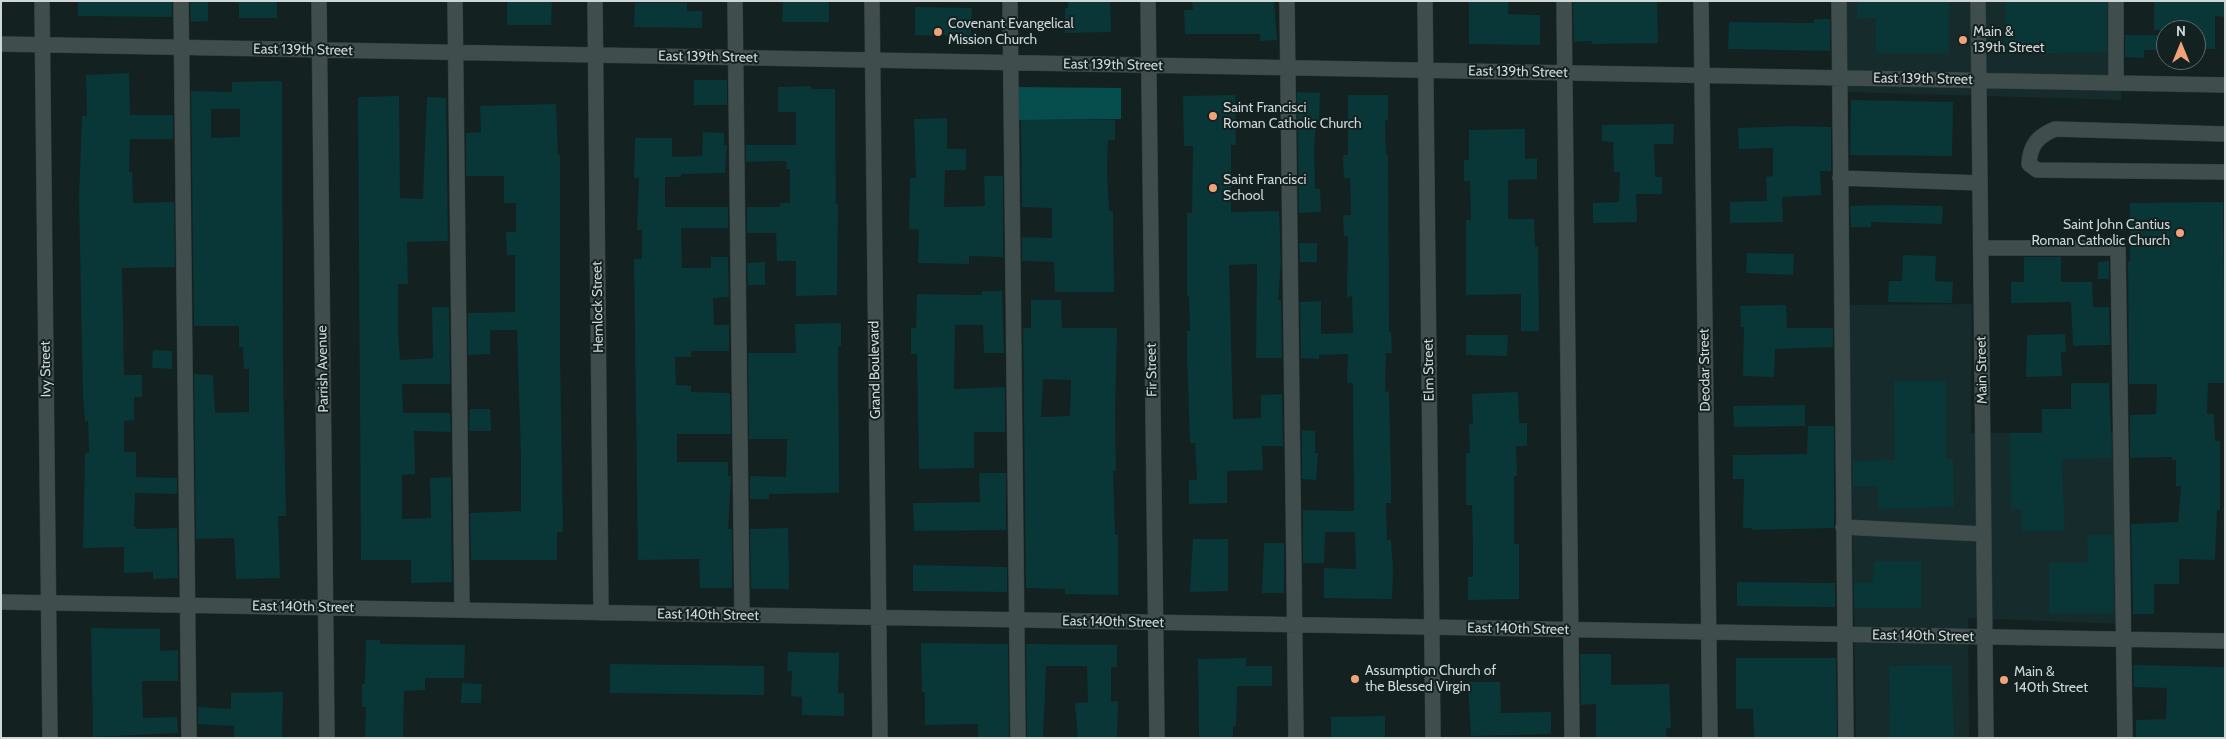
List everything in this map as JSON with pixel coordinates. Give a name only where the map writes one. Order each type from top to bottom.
[{"type":"street","name":"Ivy Street","points":[[42,1],[50,738]]},
{"type":"street","points":[[181,1],[188,738]]},
{"type":"street","name":"Parrish Avenue","points":[[319,1],[327,738]]},
{"type":"street","points":[[456,1],[462,610]]},
{"type":"street","name":"Hemlock Street","points":[[594,1],[601,612]]},
{"type":"street","points":[[735,1],[742,615]]},
{"type":"street","name":"Grand Boulevard","points":[[872,1],[880,738]]},
{"type":"street","points":[[1010,1],[1018,738]]},
{"type":"street","name":"Fir Street","points":[[1148,1],[1157,738]]},
{"type":"street","points":[[1287,1],[1296,738]]},
{"type":"street","name":"Elm Street","points":[[1425,1],[1433,738]]},
{"type":"street","points":[[1564,1],[1572,738]]},
{"type":"street","name":"Deodar Street","points":[[1701,1],[1710,738]]},
{"type":"street","points":[[1839,1],[1846,738]]},
{"type":"street","name":"Main Street","points":[[1978,1],[1986,738]]},
{"type":"street","points":[[2116,1],[2116,83]]},
{"type":"street","name":"East 139th Street","points":[[1,44],[2225,84]]},
{"type":"street","points":[[2225,134],[2055,129],[2041,135],[2030,150],[2029,164],[2037,170],[2225,172]]},
{"type":"street","points":[[1840,178],[1980,183]]},
{"type":"street","points":[[1980,248],[2118,248],[2125,738]]},
{"type":"street","points":[[1843,527],[1983,534]]},
{"type":"street","name":"East 140th Street","points":[[1,602],[2225,642]]},
{"type":"shaded area","points":[[1846,1],[2120,1],[2121,100],[1847,92]]},
{"type":"shaded area","points":[[1016,87],[1121,88],[1121,119],[1017,120]]},
{"type":"shaded area","points":[[1972,304],[1971,433],[2121,432],[2120,624],[1968,618],[1969,738],[1856,738],[1849,305]]},
{"type":"building","points":[[78,1],[172,1],[172,17],[78,16]]},
{"type":"building","points":[[190,1],[208,1],[208,21],[191,22]]},
{"type":"building","points":[[239,1],[277,1],[277,18],[239,18]]},
{"type":"building","points":[[507,1],[552,1],[551,25],[507,25]]},
{"type":"building","points":[[783,1],[829,1],[829,22],[782,22]]},
{"type":"building","points":[[1068,1],[1110,1],[1111,32],[1065,33],[1065,8],[1068,8]]},
{"type":"building","points":[[1192,1],[1274,1],[1277,40],[1260,41],[1260,34],[1185,34],[1184,10],[1193,10]]},
{"type":"building","points":[[1469,1],[1509,1],[1508,14],[1540,15],[1540,45],[1469,44]]},
{"type":"building","points":[[1573,1],[1657,1],[1658,43],[1592,44],[1592,41],[1574,42]]},
{"type":"building","points":[[1857,1],[1949,1],[1949,53],[1876,53],[1876,18],[1857,18]]},
{"type":"building","points":[[2005,1],[2107,1],[2107,52],[2006,54]]},
{"type":"building","points":[[2154,1],[2225,1],[2225,17],[2215,16],[2215,49],[2206,49],[2206,20],[2156,20],[2156,30],[2154,30]]},
{"type":"building","points":[[635,3],[687,3],[687,11],[702,11],[702,28],[634,27]]},
{"type":"building","points":[[915,7],[972,8],[971,36],[915,35]]},
{"type":"building","points":[[1814,19],[1830,19],[1830,51],[1728,49],[1729,22],[1814,23]]},
{"type":"building","points":[[2125,35],[2156,35],[2156,50],[2144,50],[2144,58],[2125,57]]},
{"type":"building","points":[[129,73],[130,115],[173,115],[173,139],[130,139],[129,172],[132,172],[133,203],[174,202],[175,267],[122,268],[124,375],[142,375],[142,397],[134,397],[134,420],[124,421],[124,452],[136,452],[136,477],[177,478],[177,494],[135,493],[134,527],[137,527],[137,529],[177,528],[178,578],[153,579],[153,572],[124,573],[124,547],[83,548],[85,453],[89,453],[88,421],[85,421],[83,397],[79,198],[82,116],[87,116],[86,75]]},
{"type":"building","points":[[694,80],[727,80],[727,105],[694,105]]},
{"type":"building","points":[[282,81],[283,368],[286,516],[278,516],[280,578],[236,579],[234,538],[196,539],[194,374],[213,375],[215,413],[249,412],[249,369],[244,369],[243,347],[239,347],[239,326],[194,326],[191,91],[232,92],[232,82]],"holes":[[[211,109],[240,109],[240,137],[211,138]]]},
{"type":"building","points":[[811,86],[811,89],[835,89],[836,204],[838,204],[837,295],[796,296],[796,261],[777,261],[776,233],[747,233],[747,207],[780,207],[780,203],[790,203],[790,169],[787,169],[786,161],[746,162],[746,145],[796,145],[796,112],[778,112],[778,87]]},
{"type":"building","points":[[1297,92],[1320,93],[1319,125],[1316,125],[1314,145],[1315,189],[1320,189],[1321,212],[1299,213]]},
{"type":"building","points":[[1235,95],[1236,145],[1231,145],[1231,212],[1279,211],[1281,262],[1278,300],[1281,300],[1282,358],[1256,358],[1257,264],[1229,265],[1233,419],[1261,418],[1261,395],[1282,394],[1283,446],[1262,446],[1263,470],[1227,471],[1227,503],[1189,504],[1189,480],[1197,480],[1195,443],[1190,443],[1187,353],[1187,331],[1190,331],[1189,296],[1187,296],[1187,213],[1192,213],[1193,146],[1184,146],[1183,96]]},
{"type":"building","points":[[1348,95],[1388,95],[1388,120],[1385,120],[1386,155],[1388,155],[1389,332],[1391,332],[1392,353],[1386,353],[1385,392],[1389,391],[1391,503],[1386,503],[1387,540],[1391,540],[1393,570],[1392,599],[1324,598],[1324,568],[1356,569],[1355,532],[1325,532],[1324,563],[1303,563],[1303,510],[1354,511],[1353,383],[1347,383],[1348,354],[1319,355],[1319,359],[1301,358],[1300,302],[1321,301],[1321,334],[1353,333],[1352,296],[1347,297],[1348,236],[1344,236],[1343,215],[1351,215],[1350,178],[1344,178],[1343,155],[1348,155]]},
{"type":"building","points":[[399,96],[400,198],[423,199],[427,97],[446,98],[448,241],[407,242],[408,284],[398,284],[398,333],[400,360],[433,358],[432,307],[449,307],[450,384],[402,384],[403,413],[450,413],[451,432],[414,431],[415,474],[402,475],[402,519],[431,518],[430,478],[451,477],[452,582],[411,583],[411,560],[361,560],[358,97]]},
{"type":"building","points":[[1851,100],[1953,102],[1952,156],[1850,155]]},
{"type":"building","points":[[556,104],[558,155],[560,155],[560,355],[563,532],[557,532],[557,560],[471,560],[470,513],[521,511],[521,456],[517,330],[490,330],[490,354],[468,355],[468,313],[515,312],[515,255],[507,255],[506,232],[516,232],[516,203],[504,203],[504,176],[466,176],[466,133],[481,132],[480,106]]},
{"type":"building","points":[[947,118],[947,149],[966,149],[966,170],[945,170],[944,207],[985,206],[984,176],[1003,176],[1003,257],[969,256],[969,264],[918,263],[919,230],[909,229],[910,178],[916,178],[914,119]]},
{"type":"building","points":[[1021,120],[1115,120],[1115,140],[1108,140],[1107,172],[1109,211],[1113,211],[1114,292],[1055,292],[1054,262],[1022,261],[1022,237],[1052,238],[1052,208],[1022,207]]},
{"type":"building","points":[[1674,124],[1673,144],[1654,144],[1655,177],[1662,177],[1662,194],[1636,194],[1637,222],[1593,223],[1593,203],[1619,202],[1620,172],[1614,172],[1613,142],[1602,141],[1602,125]]},
{"type":"building","points":[[1831,127],[1831,171],[1820,171],[1821,195],[1782,197],[1783,222],[1730,223],[1730,202],[1767,201],[1766,177],[1773,176],[1773,148],[1739,149],[1738,128]]},
{"type":"building","points":[[1525,129],[1525,159],[1537,158],[1537,179],[1508,180],[1508,219],[1534,219],[1535,247],[1538,247],[1539,331],[1521,331],[1521,294],[1466,295],[1466,220],[1471,220],[1470,181],[1464,181],[1464,160],[1469,160],[1469,130]]},
{"type":"building","points":[[703,132],[724,133],[724,145],[727,145],[725,173],[681,174],[681,177],[665,177],[665,207],[728,207],[728,228],[681,228],[682,268],[711,268],[711,257],[728,257],[729,297],[713,298],[714,325],[729,325],[729,351],[691,351],[691,357],[675,357],[676,385],[691,386],[691,392],[730,393],[731,434],[677,434],[677,462],[728,462],[728,476],[731,476],[728,529],[732,529],[732,588],[700,588],[699,559],[638,560],[634,259],[642,259],[642,230],[637,230],[639,178],[634,178],[635,138],[672,138],[672,157],[702,156]]},
{"type":"building","points":[[2223,202],[2225,383],[2208,383],[2207,414],[2214,414],[2215,441],[2220,441],[2220,510],[2217,510],[2215,560],[2179,559],[2179,584],[2154,584],[2154,614],[2133,614],[2131,524],[2178,522],[2181,486],[2176,486],[2176,460],[2172,460],[2172,457],[2130,458],[2130,415],[2156,414],[2157,384],[2129,384],[2128,261],[2130,261],[2130,203]]},
{"type":"building","points":[[1850,206],[1943,206],[1942,224],[1871,222],[1871,227],[1851,227]]},
{"type":"building","points":[[1299,243],[1317,243],[1317,262],[1300,262]]},
{"type":"building","points":[[1747,253],[1794,254],[1793,275],[1746,273]]},
{"type":"building","points":[[1903,255],[1936,256],[1935,281],[1953,282],[1952,303],[1888,302],[1889,281],[1902,281]]},
{"type":"building","points":[[2024,257],[2061,257],[2061,282],[2092,282],[2093,307],[2109,307],[2110,345],[2073,346],[2071,302],[2011,303],[2011,282],[2024,282]]},
{"type":"building","points":[[2109,261],[2109,279],[2098,279],[2098,262]]},
{"type":"building","points":[[765,262],[765,285],[748,285],[747,263]]},
{"type":"building","points":[[982,291],[1002,291],[1004,353],[984,353],[983,325],[955,325],[954,389],[1005,387],[1005,432],[974,432],[974,468],[919,469],[917,354],[911,354],[911,328],[916,328],[917,294],[982,295]]},
{"type":"building","points":[[1031,300],[1061,300],[1062,328],[1117,328],[1116,471],[1113,471],[1115,535],[1118,535],[1118,595],[1065,594],[1065,589],[1026,588],[1023,328],[1031,328]],"holes":[[[1043,379],[1071,380],[1070,416],[1041,417]]]},
{"type":"building","points":[[1786,305],[1787,328],[1833,328],[1833,347],[1775,349],[1774,377],[1743,376],[1744,327],[1741,327],[1740,306]]},
{"type":"building","points":[[841,323],[841,346],[838,346],[839,493],[769,494],[769,499],[750,499],[750,476],[786,477],[787,439],[749,439],[748,353],[796,353],[795,324]]},
{"type":"building","points":[[2065,334],[2066,352],[2061,352],[2062,376],[2026,377],[2027,335]]},
{"type":"building","points":[[1466,335],[1508,335],[1507,356],[1466,355]]},
{"type":"building","points":[[153,350],[172,351],[172,369],[152,368]]},
{"type":"building","points":[[1894,381],[1946,381],[1946,459],[1953,459],[1954,507],[1878,509],[1878,486],[1853,486],[1853,461],[1895,460]]},
{"type":"building","points":[[2071,383],[2109,383],[2112,458],[2062,459],[2065,531],[2022,531],[2021,509],[2011,509],[2010,433],[2042,433],[2042,409],[2071,409]]},
{"type":"building","points":[[1518,392],[1519,423],[1527,423],[1527,446],[1516,446],[1517,476],[1514,476],[1514,544],[1519,544],[1519,599],[1468,600],[1468,577],[1473,577],[1473,549],[1472,505],[1466,505],[1466,453],[1470,453],[1469,424],[1473,424],[1472,394]]},
{"type":"building","points":[[1805,405],[1805,426],[1734,427],[1733,406]]},
{"type":"building","points":[[470,409],[490,409],[491,431],[469,431]]},
{"type":"building","points":[[1808,426],[1834,426],[1834,528],[1752,530],[1752,528],[1743,528],[1744,479],[1733,479],[1733,455],[1807,454]]},
{"type":"building","points":[[1302,430],[1315,431],[1315,453],[1318,453],[1316,480],[1302,479]]},
{"type":"building","points":[[979,473],[1006,473],[1006,530],[914,531],[913,503],[980,502]]},
{"type":"building","points":[[788,528],[789,589],[751,589],[750,529]]},
{"type":"building","points":[[2087,535],[2113,535],[2114,613],[2049,613],[2049,563],[2088,563]]},
{"type":"building","points":[[1193,539],[1228,539],[1228,591],[1190,592]]},
{"type":"building","points":[[1264,543],[1284,543],[1284,593],[1262,593]]},
{"type":"building","points":[[1874,561],[1921,561],[1921,608],[1854,608],[1854,583],[1873,583]]},
{"type":"building","points":[[913,565],[1007,567],[1007,592],[913,591]]},
{"type":"building","points":[[1737,582],[1835,583],[1835,607],[1737,606]]},
{"type":"building","points":[[91,628],[160,629],[160,651],[178,650],[178,681],[142,681],[143,718],[177,717],[178,733],[93,737]]},
{"type":"building","points":[[366,640],[380,640],[380,644],[465,645],[464,678],[425,678],[425,690],[404,691],[403,738],[365,738],[366,707],[362,707],[362,684],[365,684]]},
{"type":"building","points":[[921,643],[1008,644],[1009,738],[978,738],[978,724],[925,725],[925,692],[922,692]]},
{"type":"building","points":[[1026,644],[1117,645],[1117,667],[1111,667],[1111,702],[1118,701],[1117,738],[1078,738],[1075,703],[1088,702],[1087,666],[1046,666],[1043,738],[1027,738]]},
{"type":"building","points":[[788,652],[839,653],[838,693],[844,693],[844,716],[802,715],[802,697],[791,696],[792,671],[787,671]]},
{"type":"building","points":[[1580,654],[1611,654],[1611,685],[1669,684],[1671,728],[1666,728],[1667,738],[1596,738],[1596,704],[1581,705]]},
{"type":"building","points":[[1246,658],[1246,666],[1272,666],[1272,686],[1237,686],[1236,726],[1233,726],[1233,738],[1199,738],[1198,659]]},
{"type":"building","points":[[1736,658],[1836,658],[1837,738],[1754,738],[1753,709],[1736,709]]},
{"type":"building","points":[[610,664],[764,666],[764,695],[610,693]]},
{"type":"building","points":[[1952,665],[1954,738],[1890,738],[1889,666]]},
{"type":"building","points":[[2133,665],[2225,667],[2225,737],[2136,738],[2136,720],[2166,719],[2167,688],[2134,687]]},
{"type":"building","points":[[1468,682],[1500,682],[1501,713],[1551,712],[1551,734],[1471,736]]},
{"type":"building","points":[[462,683],[482,684],[481,703],[461,703]]},
{"type":"building","points":[[283,692],[282,738],[234,738],[234,726],[198,724],[198,707],[231,709],[231,693]]},
{"type":"building","points":[[1385,716],[1385,738],[1331,738],[1331,717]]},
{"type":"place","name":"Covenant Evangelical Mission Church","points":[[938,32]]},
{"type":"place","name":"Main & 139th Street","points":[[1963,40]]},
{"type":"place","name":"Saint Francisci Roman Catholic Church","points":[[1213,116]]},
{"type":"place","name":"Saint Francisci School","points":[[1213,188]]},
{"type":"place","name":"Saint John Cantius Roman Catholic Church","points":[[2180,233]]},
{"type":"place","name":"Assumption Church of the Blessed Virgin","points":[[1355,679]]},
{"type":"place","name":"Main & 140th Street","points":[[2004,680]]}]
